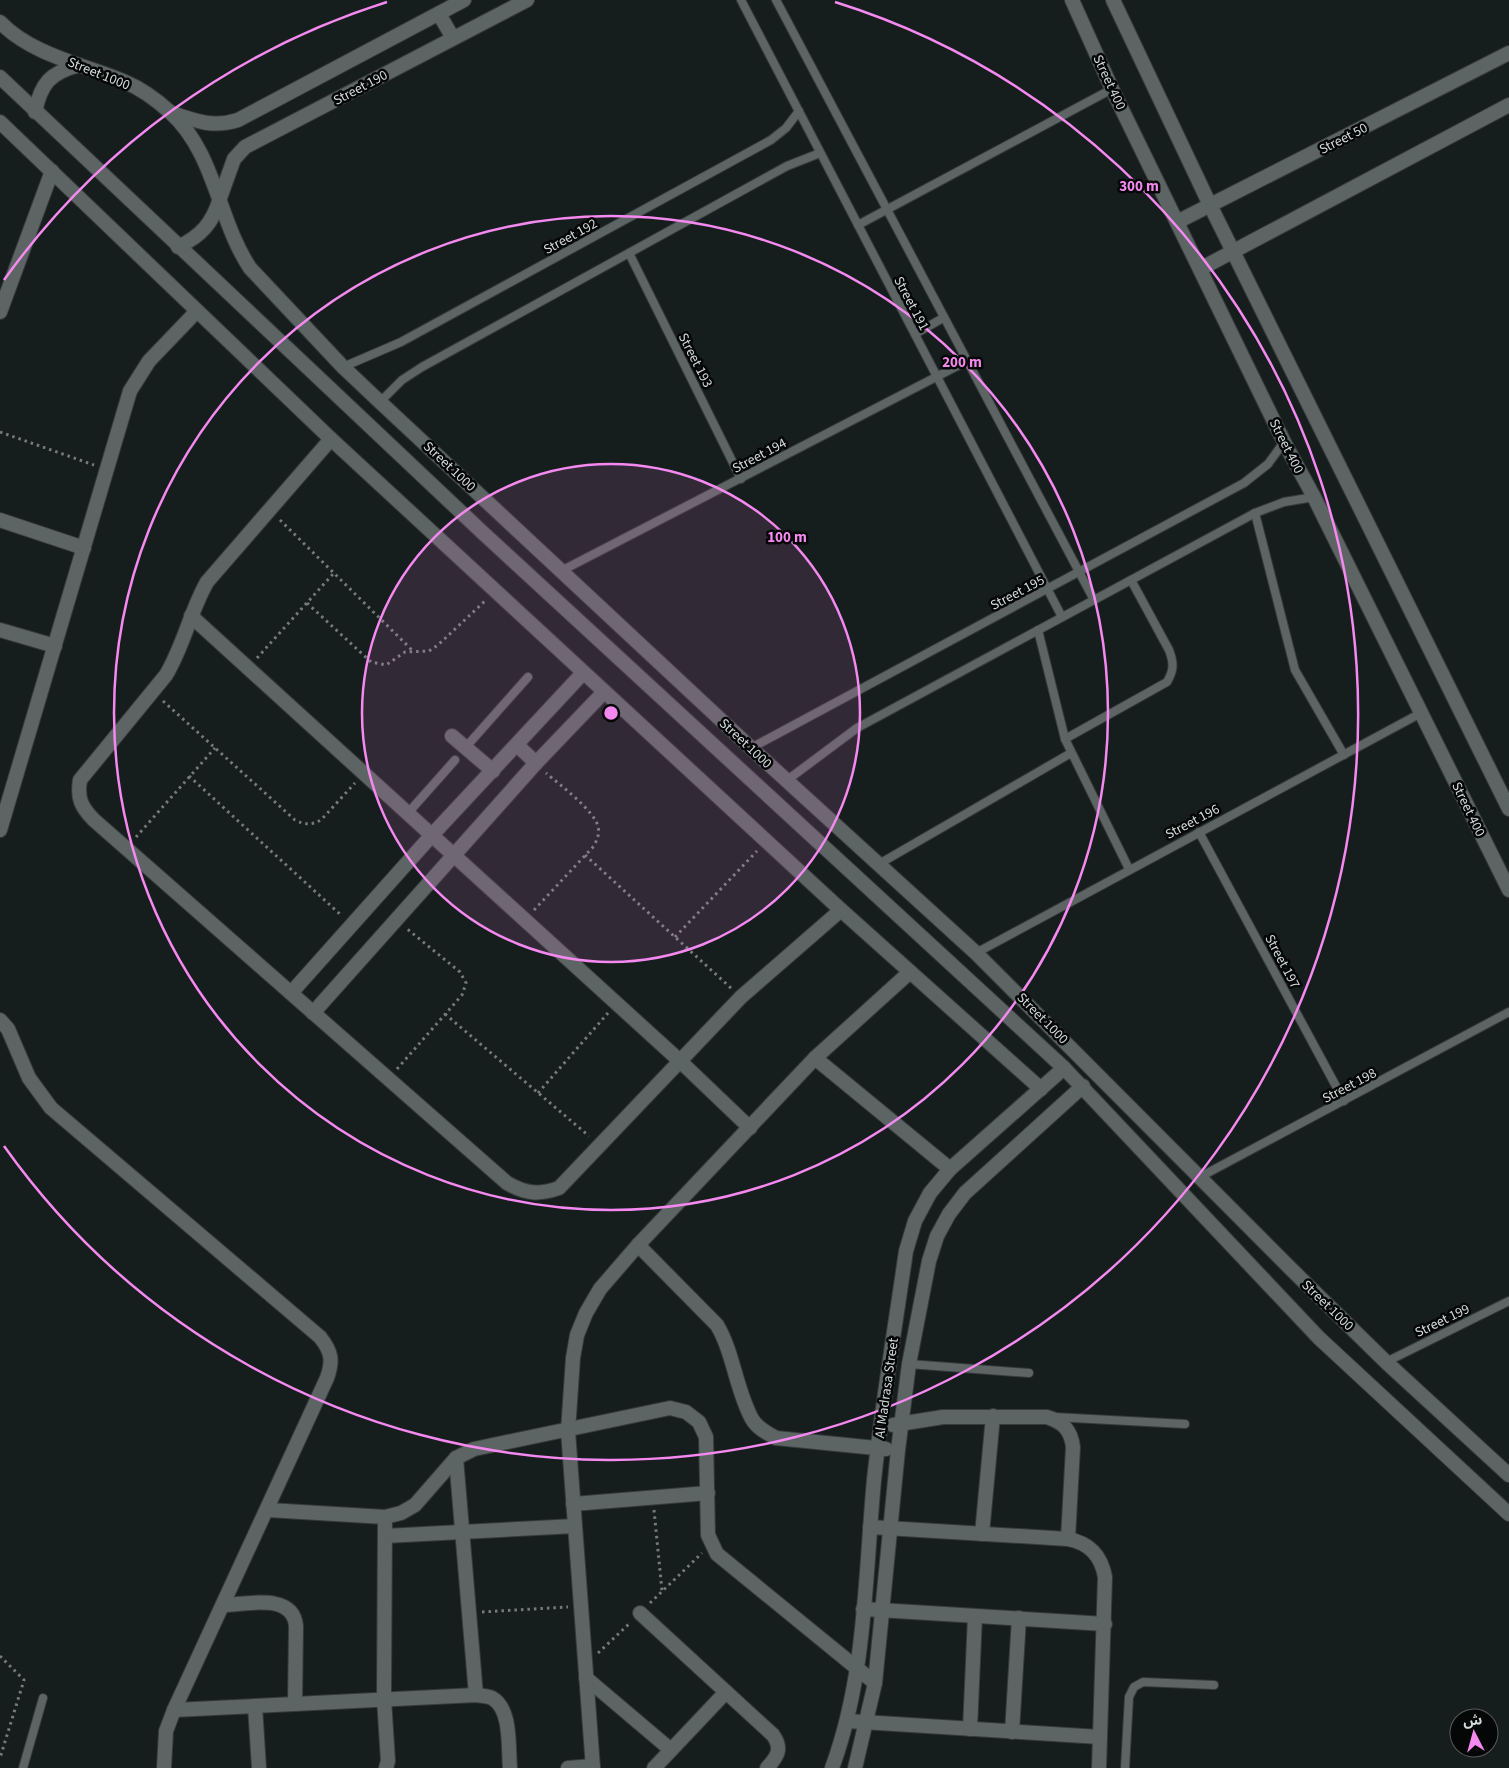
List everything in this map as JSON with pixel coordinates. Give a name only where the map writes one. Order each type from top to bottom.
[{"type":"street","name":"Street 190","points":[[172,113],[204,124],[223,125],[238,120],[464,0]]},
{"type":"street","name":"Street 190","points":[[178,247],[194,240],[206,229],[216,214],[234,160],[246,147],[526,0]]},
{"type":"street","name":"Street 400","points":[[1072,0],[1112,89],[1284,442],[1314,497],[1509,890]]},
{"type":"street","points":[[1112,0],[1233,252],[1509,809]]},
{"type":"street","points":[[439,14],[453,38]]},
{"type":"street","name":"Street 1000","points":[[0,22],[24,42],[79,66],[125,81],[172,113],[187,132],[201,156],[220,198],[229,230],[250,268],[344,367],[563,570],[786,781],[976,953],[1386,1362],[1509,1475]]},
{"type":"street","name":"Street 50","points":[[1177,222],[1509,53]]},
{"type":"street","points":[[35,112],[38,95],[48,80],[62,70],[79,66]]},
{"type":"street","name":"Street 1000","points":[[0,77],[482,532],[1083,1086],[1319,1338],[1509,1514]]},
{"type":"street","points":[[1200,268],[1509,106]]},
{"type":"street","points":[[0,122],[331,439],[840,910],[1041,1090]]},
{"type":"street","points":[[0,312],[52,171]]},
{"type":"street","points":[[0,830],[4,804],[55,646],[130,392],[138,375],[198,311]]},
{"type":"street","points":[[331,439],[207,582],[191,616],[178,656],[153,692],[80,780],[78,795],[83,809],[507,1183],[524,1192],[542,1194],[560,1188],[741,997],[840,910]]},
{"type":"street","points":[[0,520],[84,548]]},
{"type":"street","points":[[191,616],[681,1062],[750,1128]]},
{"type":"street","points":[[0,630],[55,646]]},
{"type":"street","points":[[291,993],[432,835],[583,673]]},
{"type":"street","points":[[313,1013],[536,763],[604,692]]},
{"type":"street","points":[[452,736],[493,771]]},
{"type":"street","points":[[516,745],[536,763]]},
{"type":"street","points":[[568,1768],[593,1767],[568,1431],[573,1358],[577,1335],[586,1313],[600,1289],[638,1245],[815,1058],[910,972]]},
{"type":"street","points":[[0,1020],[8,1028],[29,1078],[51,1108],[320,1337],[330,1349],[332,1364],[328,1378],[174,1710],[166,1731],[164,1768]]},
{"type":"street","points":[[815,1058],[950,1169]]},
{"type":"street","name":"Al Madrasa Street","points":[[832,1768],[847,1721],[858,1669],[877,1448],[906,1251],[915,1221],[930,1193],[950,1169],[1064,1068]]},
{"type":"street","name":"Al Madrasa Street","points":[[856,1768],[875,1683],[901,1422],[909,1364],[929,1260],[938,1236],[950,1214],[965,1193],[1083,1086]]},
{"type":"street","points":[[638,1245],[717,1325],[726,1340],[753,1420],[763,1431],[776,1438],[898,1450]]},
{"type":"street","points":[[268,1510],[385,1518],[401,1513],[415,1505],[456,1458],[474,1449],[568,1431],[670,1408],[686,1412],[699,1422],[706,1437],[708,1535],[717,1554],[875,1683]]},
{"type":"street","points":[[982,1534],[993,1416]]},
{"type":"street","points":[[880,1429],[901,1422],[943,1417],[1047,1417],[1062,1424],[1072,1436],[1073,1447],[1068,1539]]},
{"type":"street","points":[[456,1458],[476,1695]]},
{"type":"street","points":[[573,1504],[708,1493]]},
{"type":"street","points":[[385,1518],[384,1699],[389,1766]]},
{"type":"street","points":[[385,1536],[575,1526]]},
{"type":"street","points":[[870,1527],[1068,1539],[1089,1547],[1097,1555],[1102,1565],[1104,1624],[1099,1768]]},
{"type":"street","points":[[224,1604],[283,1604],[295,1617],[295,1704]]},
{"type":"street","points":[[863,1609],[1104,1624]]},
{"type":"street","points":[[640,1613],[778,1742],[779,1751],[767,1768]]},
{"type":"street","points":[[970,1729],[975,1616]]},
{"type":"street","points":[[1012,1732],[1019,1618]]},
{"type":"street","points":[[586,1678],[671,1750]]},
{"type":"street","points":[[654,1768],[726,1692]]},
{"type":"street","points":[[174,1710],[476,1695],[491,1698],[502,1708],[506,1723],[510,1768]]},
{"type":"street","points":[[255,1706],[259,1768]]},
{"type":"street","points":[[847,1721],[1100,1737]]},
{"type":"lane","name":"Street 191","points":[[740,0],[1062,617]]},
{"type":"lane","name":"Street 191","points":[[776,0],[1094,600]]},
{"type":"lane","points":[[858,225],[1112,89]]},
{"type":"lane","name":"Street 192","points":[[344,367],[401,342],[771,140],[786,128],[798,112]]},
{"type":"lane","points":[[380,402],[402,380],[422,367],[787,166],[820,153]]},
{"type":"lane","name":"Street 193","points":[[628,253],[741,479]]},
{"type":"lane","points":[[915,334],[943,318]]},
{"type":"lane","name":"Street 194","points":[[563,570],[966,361]]},
{"type":"lane","name":"Street 195","points":[[751,748],[1244,483],[1268,464],[1284,442]]},
{"type":"lane","points":[[786,781],[857,728],[1255,513],[1284,502],[1314,497]]},
{"type":"lane","points":[[1255,513],[1295,670],[1344,754]]},
{"type":"lane","points":[[1064,739],[1167,682],[1172,672],[1173,660],[1169,650],[1131,580]]},
{"type":"lane","points":[[1038,630],[1064,739],[1129,869]]},
{"type":"lane","points":[[465,748],[528,677]]},
{"type":"lane","name":"Street 196","points":[[976,953],[1421,713]]},
{"type":"lane","points":[[879,864],[1072,753]]},
{"type":"lane","points":[[408,813],[455,760]]},
{"type":"lane","name":"Street 197","points":[[1199,832],[1344,1101]]},
{"type":"lane","name":"Street 198","points":[[1200,1177],[1509,1012]]},
{"type":"lane","name":"Street 199","points":[[1386,1362],[1509,1301]]},
{"type":"lane","points":[[909,1364],[1029,1373]]},
{"type":"lane","points":[[1047,1417],[1185,1424]]},
{"type":"lane","points":[[1125,1768],[1129,1698],[1134,1687],[1143,1682],[1214,1685]]},
{"type":"lane","points":[[23,1768],[43,1698]]},
{"type":"path","points":[[0,432],[107,470]]},
{"type":"path","points":[[269,509],[412,650]]},
{"type":"path","points":[[248,667],[334,574]]},
{"type":"path","points":[[307,603],[371,662],[386,665],[405,652],[412,650],[429,651],[438,645],[495,591]]},
{"type":"path","points":[[153,692],[301,824],[315,823],[321,820],[364,773]]},
{"type":"path","points":[[126,848],[215,748]]},
{"type":"path","points":[[524,919],[594,846],[599,836],[598,825],[593,816],[536,763]]},
{"type":"path","points":[[189,776],[352,924]]},
{"type":"path","points":[[675,937],[766,842]]},
{"type":"path","points":[[585,855],[741,997]]},
{"type":"path","points":[[388,1078],[466,990],[464,977],[396,919]]},
{"type":"path","points":[[538,1093],[617,1004]]},
{"type":"path","points":[[445,1014],[601,1146]]},
{"type":"path","points":[[652,1497],[662,1592]]},
{"type":"path","points":[[469,1612],[581,1606]]},
{"type":"path","points":[[0,1656],[24,1680],[0,1758]]}]
